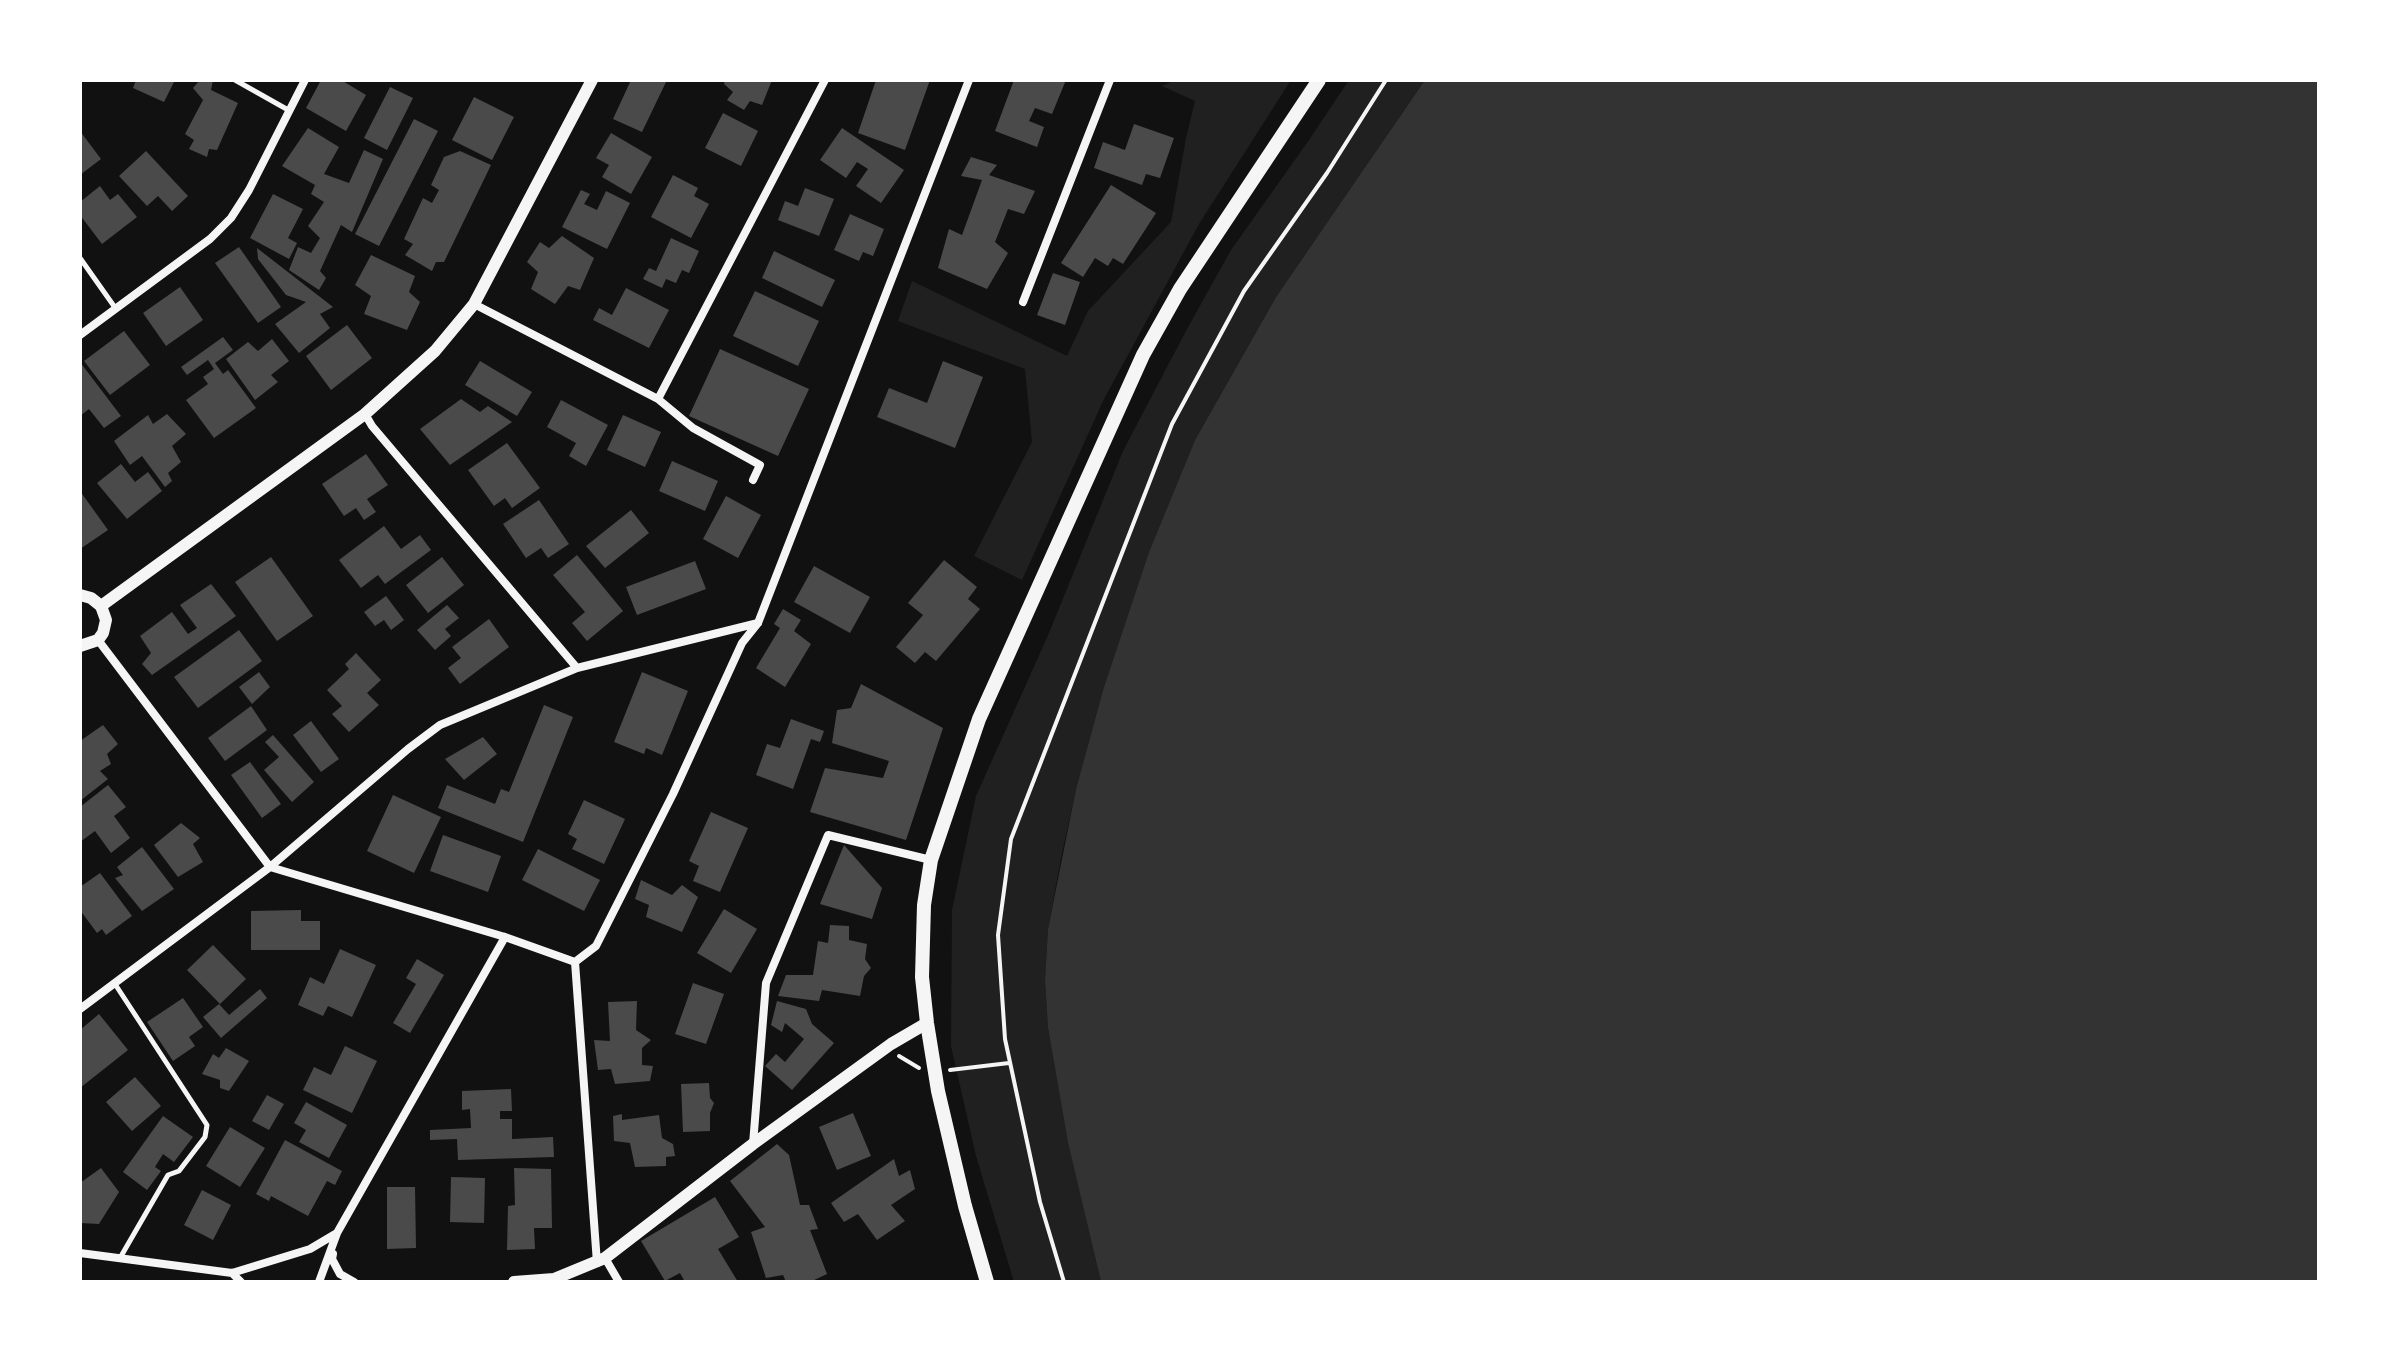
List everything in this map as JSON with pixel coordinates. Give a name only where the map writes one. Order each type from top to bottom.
[{"type":"main road","points":[[987,1282],[965,1206],[942,1067],[927,1023],[922,977],[923,934],[931,860],[979,719],[1143,355],[1180,289],[1319,80]]},
{"type":"street","points":[[80,335],[210,239],[231,218],[249,190],[305,80]]},
{"type":"street","points":[[101,606],[365,414],[435,351],[474,304],[592,80]]},
{"type":"street","points":[[658,399],[825,80]]},
{"type":"street","points":[[575,962],[596,946],[673,794],[742,643],[758,623],[969,80]]},
{"type":"street","points":[[1023,302],[1110,80]]},
{"type":"street","points":[[474,304],[658,399],[693,428],[760,465],[753,480]]},
{"type":"street","points":[[365,414],[577,668]]},
{"type":"street","points":[[80,595],[91,598],[101,606],[106,620],[98,640],[80,646]]},
{"type":"street","points":[[80,1009],[270,867],[440,725],[577,668],[758,623]]},
{"type":"street","points":[[98,640],[270,867],[505,937],[575,962]]},
{"type":"street","points":[[753,1144],[766,983],[828,835],[931,860]]},
{"type":"street","points":[[319,1282],[337,1233],[505,937]]},
{"type":"street","points":[[575,962],[601,1260],[619,1282]]},
{"type":"street","points":[[514,1282],[554,1279],[601,1260],[753,1144],[891,1044],[927,1023]]},
{"type":"street","points":[[232,1278],[310,1249],[337,1233]]},
{"type":"street","points":[[337,1233],[332,1259],[340,1274],[354,1282]]},
{"type":"street","points":[[80,1253],[241,1282]]},
{"type":"lane","points":[[235,80],[290,111]]},
{"type":"lane","points":[[80,258],[116,309]]},
{"type":"lane","points":[[115,984],[207,1125],[205,1137],[179,1171],[168,1175],[119,1260]]},
{"type":"path","points":[[1064,1282],[1040,1202],[1005,1039],[998,935],[1011,839],[1172,424],[1244,291],[1327,173],[1386,80]]},
{"type":"path","points":[[891,1044],[910,1065],[924,1070],[1010,1063]]},
{"type":"shaded area","points":[[1175,80],[1291,80],[1199,224],[1104,399],[1022,580],[974,556],[1032,442],[1025,369],[898,321],[912,281],[1067,356],[1088,311],[1171,222],[1195,101],[1162,86]]},
{"type":"shaded area","points":[[1349,80],[1425,80],[1276,297],[1195,440],[1149,552],[1103,690],[1061,858],[1048,929],[1045,980],[1048,1028],[1068,1143],[1101,1282],[1014,1282],[976,1156],[951,1046],[952,910],[976,796],[1049,633],[1123,451],[1231,250]]},
{"type":"shaded area","points":[[1425,80],[2319,80],[2319,1282],[1101,1282],[1068,1143],[1048,1028],[1045,980],[1048,929],[1076,789],[1103,690],[1149,552],[1195,440],[1276,297]]},
{"type":"building","points":[[136,80],[175,80],[164,102],[133,88]]},
{"type":"building","points":[[200,80],[213,80],[211,90],[238,103],[217,150],[209,149],[207,157],[189,149],[194,140],[185,134],[203,100],[193,88]]},
{"type":"building","points":[[321,80],[341,80],[366,95],[346,131],[306,108]]},
{"type":"building","points":[[631,80],[667,80],[642,132],[613,119]]},
{"type":"building","points":[[725,80],[772,80],[762,105],[750,101],[744,110],[727,100],[733,92],[724,84]]},
{"type":"building","points":[[876,80],[930,80],[905,150],[858,133]]},
{"type":"building","points":[[1014,80],[1066,80],[1052,114],[1035,108],[1029,121],[1044,127],[1037,147],[995,131]]},
{"type":"building","points":[[390,87],[413,98],[387,150],[364,138]]},
{"type":"building","points":[[474,97],[514,117],[492,160],[452,140]]},
{"type":"building","points":[[723,113],[758,131],[741,166],[705,148]]},
{"type":"building","points":[[414,119],[438,131],[379,246],[355,234]]},
{"type":"building","points":[[1134,124],[1174,138],[1160,178],[1146,174],[1142,185],[1094,168],[1103,142],[1125,150]]},
{"type":"building","points":[[308,128],[339,147],[324,174],[349,183],[364,150],[383,159],[352,232],[341,225],[320,271],[326,278],[319,290],[289,270],[298,247],[311,253],[320,238],[308,226],[324,202],[311,194],[315,185],[282,166]]},
{"type":"building","points":[[842,128],[904,170],[881,203],[856,186],[868,169],[857,162],[846,178],[820,160]]},
{"type":"building","points":[[80,131],[101,159],[80,175]]},
{"type":"building","points":[[611,133],[652,157],[631,194],[602,177],[609,165],[596,158]]},
{"type":"building","points":[[146,151],[188,196],[172,211],[158,196],[147,206],[119,176]]},
{"type":"building","points":[[460,151],[491,165],[444,262],[436,262],[432,271],[405,255],[413,244],[404,239],[423,198],[432,203],[439,190],[431,185],[444,157]]},
{"type":"building","points":[[971,157],[997,165],[989,175],[1035,191],[1024,214],[1008,209],[995,242],[1008,253],[987,289],[938,268],[949,229],[962,235],[982,180],[961,176]]},
{"type":"building","points":[[673,175],[698,188],[694,196],[709,204],[691,238],[651,217]]},
{"type":"building","points":[[1111,185],[1156,213],[1123,264],[1113,258],[1108,266],[1095,258],[1083,277],[1061,263]]},
{"type":"building","points":[[100,186],[110,200],[118,194],[137,217],[102,244],[80,215],[80,202]]},
{"type":"building","points":[[805,188],[834,199],[819,236],[778,220],[785,201],[798,206]]},
{"type":"building","points":[[581,190],[590,194],[584,204],[597,210],[606,191],[630,203],[607,249],[562,227]]},
{"type":"building","points":[[273,194],[303,209],[288,238],[297,243],[289,259],[250,238]]},
{"type":"building","points":[[850,214],[884,229],[873,256],[863,252],[859,261],[834,250]]},
{"type":"building","points":[[562,236],[594,258],[580,290],[568,286],[555,304],[531,289],[538,272],[527,262],[540,242],[549,248]]},
{"type":"building","points":[[671,238],[699,251],[689,273],[682,270],[676,283],[666,279],[662,288],[643,279],[649,268],[656,271]]},
{"type":"building","points":[[239,247],[281,307],[258,323],[215,263]]},
{"type":"building","points":[[257,248],[333,307],[320,314],[330,328],[299,353],[275,324],[306,302],[286,295],[258,259]]},
{"type":"building","points":[[774,251],[835,280],[822,307],[762,278]]},
{"type":"building","points":[[371,255],[415,276],[409,292],[420,302],[407,330],[364,314],[371,296],[355,285]]},
{"type":"building","points":[[1053,273],[1080,282],[1065,325],[1037,315]]},
{"type":"building","points":[[180,287],[203,320],[166,346],[143,313]]},
{"type":"building","points":[[626,288],[669,310],[649,348],[593,320],[599,308],[612,315]]},
{"type":"building","points":[[755,291],[819,321],[798,366],[733,336]]},
{"type":"building","points":[[347,325],[372,358],[331,390],[306,356]]},
{"type":"building","points":[[124,331],[150,365],[110,395],[84,361]]},
{"type":"building","points":[[223,337],[233,350],[215,363],[223,374],[228,370],[256,408],[214,438],[186,400],[208,384],[203,377],[214,369],[208,360],[187,375],[181,367]]},
{"type":"building","points":[[272,339],[289,361],[271,375],[278,382],[255,400],[226,359],[248,342],[258,351]]},
{"type":"building","points":[[720,349],[809,389],[778,456],[689,416]]},
{"type":"building","points":[[480,361],[532,392],[517,416],[465,385]]},
{"type":"building","points":[[943,361],[983,377],[955,448],[877,417],[889,388],[927,403]]},
{"type":"building","points":[[80,362],[121,416],[104,428],[89,409],[80,416]]},
{"type":"building","points":[[461,399],[480,412],[488,406],[512,422],[450,465],[420,429]]},
{"type":"building","points":[[561,400],[608,425],[586,466],[569,456],[576,443],[547,427]]},
{"type":"building","points":[[167,414],[186,434],[172,446],[181,462],[168,473],[172,481],[165,487],[142,456],[130,465],[114,441],[148,415],[153,424]]},
{"type":"building","points":[[623,415],[661,432],[645,467],[607,450]]},
{"type":"building","points":[[507,443],[540,488],[512,508],[505,498],[494,506],[468,470]]},
{"type":"building","points":[[366,454],[388,485],[367,499],[376,512],[364,520],[356,508],[344,516],[322,484]]},
{"type":"building","points":[[672,461],[718,481],[705,511],[659,491]]},
{"type":"building","points":[[121,464],[135,482],[148,472],[162,491],[127,519],[97,483]]},
{"type":"building","points":[[80,491],[108,530],[80,549]]},
{"type":"building","points":[[726,496],[761,515],[738,558],[703,539]]},
{"type":"building","points":[[539,500],[569,544],[548,558],[541,548],[526,558],[503,524]]},
{"type":"building","points":[[631,510],[649,533],[605,568],[586,546]]},
{"type":"building","points":[[384,526],[401,549],[420,535],[431,550],[385,584],[378,575],[361,588],[339,560]]},
{"type":"building","points":[[577,555],[623,611],[587,641],[572,623],[585,612],[553,575]]},
{"type":"building","points":[[271,557],[313,616],[277,641],[235,582]]},
{"type":"building","points":[[442,557],[464,585],[428,613],[406,585]]},
{"type":"building","points":[[944,560],[977,587],[968,599],[980,609],[936,661],[925,652],[915,663],[896,647],[923,615],[908,603]]},
{"type":"building","points":[[695,561],[706,589],[637,615],[626,587]]},
{"type":"building","points":[[814,566],[870,597],[850,633],[794,602]]},
{"type":"building","points":[[211,584],[236,616],[152,675],[142,664],[151,653],[140,636],[172,612],[188,634],[197,628],[180,605]]},
{"type":"building","points":[[386,596],[404,620],[391,630],[384,620],[375,626],[364,612]]},
{"type":"building","points":[[447,605],[459,618],[445,629],[451,636],[435,650],[417,630]]},
{"type":"building","points":[[783,609],[801,620],[794,631],[811,644],[785,687],[756,668],[780,628],[774,624]]},
{"type":"building","points":[[489,619],[509,647],[460,684],[448,668],[461,658],[452,647]]},
{"type":"building","points":[[239,630],[262,661],[198,708],[174,677]]},
{"type":"building","points":[[356,653],[381,680],[367,693],[379,705],[349,732],[332,714],[342,706],[327,690],[349,669],[345,664]]},
{"type":"building","points":[[259,672],[270,687],[252,704],[239,687]]},
{"type":"building","points":[[642,672],[688,691],[662,755],[646,748],[644,754],[614,742]]},
{"type":"building","points":[[861,684],[943,728],[906,840],[810,812],[825,768],[883,778],[889,761],[832,743],[837,710],[851,708]]},
{"type":"building","points":[[544,705],[573,717],[523,842],[438,808],[447,785],[495,804],[501,789],[509,792]]},
{"type":"building","points":[[251,706],[267,730],[225,761],[208,738]]},
{"type":"building","points":[[791,719],[824,731],[820,742],[811,739],[793,789],[756,775],[767,744],[780,748]]},
{"type":"building","points":[[311,721],[339,759],[321,772],[293,735]]},
{"type":"building","points":[[103,725],[118,744],[107,754],[111,764],[100,771],[108,779],[80,801],[80,741]]},
{"type":"building","points":[[273,735],[314,782],[292,802],[264,770],[279,757],[265,742]]},
{"type":"building","points":[[483,737],[497,754],[464,780],[445,759]]},
{"type":"building","points":[[250,762],[281,804],[262,818],[231,775]]},
{"type":"building","points":[[108,785],[126,807],[114,816],[130,838],[111,853],[95,831],[80,842],[80,807]]},
{"type":"building","points":[[393,795],[441,817],[414,873],[367,851]]},
{"type":"building","points":[[584,800],[625,819],[604,864],[572,849],[577,839],[568,834]]},
{"type":"building","points":[[711,812],[748,828],[720,892],[693,881],[699,866],[689,861]]},
{"type":"building","points":[[181,823],[200,838],[193,844],[203,862],[178,877],[154,845]]},
{"type":"building","points":[[443,835],[501,856],[488,892],[430,871]]},
{"type":"building","points":[[844,845],[882,888],[872,919],[820,904]]},
{"type":"building","points":[[142,847],[174,889],[142,911],[115,878],[123,875],[117,867]]},
{"type":"building","points":[[538,849],[600,880],[584,911],[522,880]]},
{"type":"building","points":[[100,873],[132,916],[106,935],[102,929],[97,933],[80,910],[80,887]]},
{"type":"building","points":[[641,880],[672,895],[682,885],[698,897],[682,932],[646,917],[649,905],[635,899]]},
{"type":"building","points":[[724,909],[757,929],[731,973],[697,953]]},
{"type":"building","points":[[301,910],[301,921],[320,921],[320,950],[251,950],[251,911]]},
{"type":"building","points":[[830,925],[849,926],[849,940],[867,944],[865,959],[871,968],[864,976],[860,996],[822,990],[819,1001],[778,996],[786,975],[813,975],[818,941],[828,943]]},
{"type":"building","points":[[213,945],[246,979],[220,1004],[187,970]]},
{"type":"building","points":[[340,949],[376,965],[352,1017],[328,1006],[323,1016],[298,1005],[310,977],[324,984]]},
{"type":"building","points":[[417,959],[444,975],[410,1033],[393,1023],[416,984],[406,978]]},
{"type":"building","points":[[693,983],[724,994],[706,1044],[675,1034]]},
{"type":"building","points":[[260,989],[267,998],[221,1038],[203,1017],[219,1004],[229,1015]]},
{"type":"building","points":[[183,998],[203,1027],[189,1037],[195,1046],[173,1061],[147,1022]]},
{"type":"building","points":[[637,1001],[636,1030],[651,1040],[642,1048],[642,1065],[653,1066],[650,1081],[615,1084],[611,1069],[598,1070],[594,1040],[610,1041],[608,1002]]},
{"type":"building","points":[[777,1001],[806,1009],[812,1024],[834,1043],[792,1090],[765,1066],[776,1054],[785,1062],[804,1039],[785,1023],[782,1032],[771,1025]]},
{"type":"building","points":[[99,1014],[128,1050],[80,1088],[80,1030]]},
{"type":"building","points":[[345,1046],[377,1061],[352,1113],[303,1090],[314,1067],[331,1075]]},
{"type":"building","points":[[226,1048],[249,1061],[229,1091],[220,1088],[220,1080],[202,1074],[213,1054],[219,1058]]},
{"type":"building","points":[[135,1077],[161,1106],[132,1131],[106,1102]]},
{"type":"building","points":[[709,1083],[710,1098],[714,1103],[710,1113],[710,1131],[683,1132],[681,1084]]},
{"type":"building","points":[[511,1089],[512,1111],[500,1111],[500,1119],[512,1119],[512,1139],[553,1137],[554,1157],[458,1160],[457,1139],[430,1140],[430,1130],[471,1128],[470,1109],[462,1110],[462,1091]]},
{"type":"building","points":[[267,1095],[284,1104],[269,1130],[252,1121]]},
{"type":"building","points":[[306,1102],[347,1125],[329,1158],[299,1142],[306,1130],[294,1123]]},
{"type":"building","points":[[853,1113],[871,1156],[837,1170],[819,1127]]},
{"type":"building","points":[[622,1114],[622,1120],[659,1115],[662,1138],[673,1144],[675,1156],[666,1157],[666,1166],[635,1167],[630,1143],[614,1141],[613,1116]]},
{"type":"building","points":[[163,1116],[193,1137],[174,1162],[163,1154],[155,1167],[161,1171],[147,1190],[123,1172]]},
{"type":"building","points":[[230,1127],[265,1148],[240,1187],[206,1166]]},
{"type":"building","points":[[285,1140],[342,1171],[335,1185],[327,1181],[308,1216],[271,1196],[269,1201],[256,1194]]},
{"type":"building","points":[[777,1144],[789,1155],[800,1205],[809,1205],[818,1229],[810,1230],[827,1274],[810,1282],[786,1282],[783,1275],[766,1278],[751,1232],[765,1227],[730,1181]]},
{"type":"building","points":[[894,1159],[899,1176],[910,1170],[915,1189],[891,1205],[905,1221],[877,1240],[858,1214],[844,1222],[831,1203]]},
{"type":"building","points":[[101,1168],[119,1192],[99,1224],[80,1223],[80,1183]]},
{"type":"building","points":[[514,1168],[551,1169],[552,1228],[534,1228],[535,1249],[507,1250],[508,1206],[515,1205]]},
{"type":"building","points":[[451,1177],[485,1178],[484,1223],[450,1222]]},
{"type":"building","points":[[387,1187],[415,1187],[416,1248],[387,1249]]},
{"type":"building","points":[[202,1190],[231,1205],[213,1240],[184,1225]]},
{"type":"building","points":[[715,1197],[739,1237],[718,1249],[738,1282],[685,1282],[680,1273],[665,1281],[641,1241]]}]
